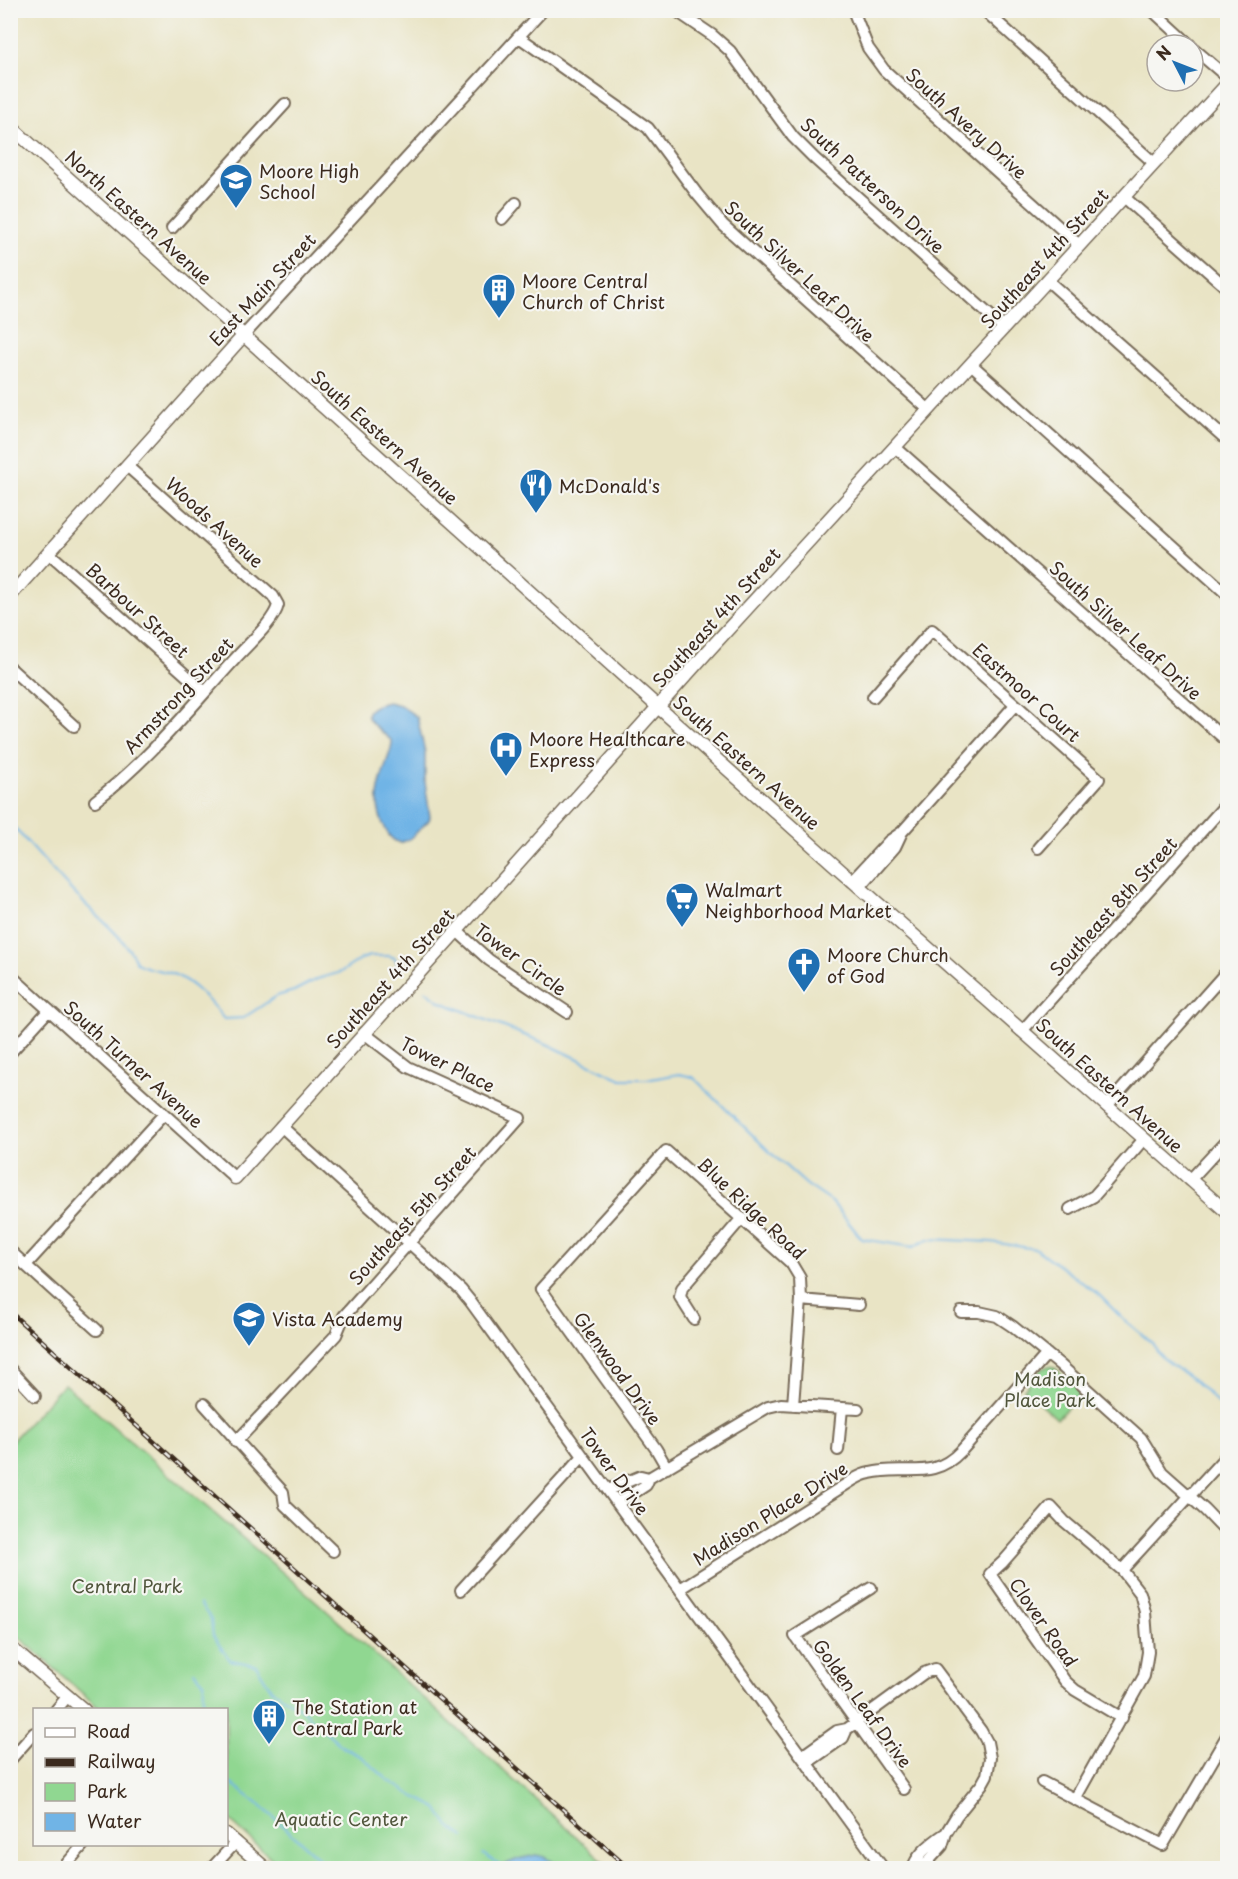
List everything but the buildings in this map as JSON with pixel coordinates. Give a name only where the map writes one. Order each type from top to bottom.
[{"type":"main road","name":"Southeast 4th Street","points":[[235,1178],[658,707],[1124,197],[1227,81]]},
{"type":"main road","name":"North Eastern Avenue","points":[[10,126],[244,335]]},
{"type":"main road","name":"East Main Street","points":[[10,596],[244,335]]},
{"type":"main road","name":"South Eastern Avenue","points":[[244,335],[1227,1213]]},
{"type":"main road","points":[[10,1647],[82,1708]]},
{"type":"main road","points":[[231,1838],[265,1869]]},
{"type":"street","name":"East Main Street","points":[[244,335],[543,10]]},
{"type":"street","name":"South Patterson Drive","points":[[675,10],[712,35],[730,51],[793,137],[815,159],[1004,328]]},
{"type":"street","name":"South Avery Drive","points":[[853,10],[868,48],[891,77],[1079,245]]},
{"type":"street","points":[[984,10],[1154,163]]},
{"type":"street","points":[[1152,10],[1178,33]]},
{"type":"street","name":"South Silver Leaf Drive","points":[[519,37],[648,128],[723,225],[929,410]]},
{"type":"street","points":[[1205,59],[1227,81]]},
{"type":"street","points":[[172,228],[285,104]]},
{"type":"street","points":[[1124,197],[1227,289]]},
{"type":"street","points":[[502,219],[516,203]]},
{"type":"street","points":[[1047,280],[1227,441]]},
{"type":"street","points":[[970,364],[1227,595]]},
{"type":"street","name":"South Silver Leaf Drive","points":[[895,447],[1227,742]]},
{"type":"street","name":"Woods Avenue","points":[[127,466],[273,596],[278,605]]},
{"type":"street","name":"Barbour Street","points":[[49,553],[205,692]]},
{"type":"street","name":"Armstrong Street","points":[[95,801],[137,765],[266,623],[278,605]]},
{"type":"street","name":"Eastmoor Court","points":[[873,697],[932,630],[1099,779],[1038,848]]},
{"type":"street","points":[[10,668],[74,726]]},
{"type":"street","points":[[856,884],[889,841],[902,832],[1015,705]]},
{"type":"street","name":"Southeast 8th Street","points":[[1022,1031],[1227,802]]},
{"type":"street","name":"Tower Circle","points":[[457,931],[489,960],[567,1012]]},
{"type":"street","points":[[1107,1106],[1227,970]]},
{"type":"street","name":"South Turner Avenue","points":[[10,975],[235,1178]]},
{"type":"street","points":[[10,1053],[50,1010]]},
{"type":"street","name":"Tower Place","points":[[364,1034],[408,1067],[520,1118]]},
{"type":"street","points":[[26,1265],[164,1114]]},
{"type":"street","name":"Southeast 5th Street","points":[[236,1442],[336,1335],[344,1316],[520,1118]]},
{"type":"street","name":"Tower Drive","points":[[281,1126],[470,1301],[884,1869]]},
{"type":"street","points":[[1070,1209],[1094,1196],[1144,1139]]},
{"type":"street","points":[[1190,1180],[1227,1139]]},
{"type":"street","name":"Blue Ridge Road","points":[[541,1289],[666,1151],[796,1269],[800,1278],[801,1300],[793,1405]]},
{"type":"street","points":[[694,1319],[681,1298],[682,1288],[742,1218]]},
{"type":"street","points":[[10,1251],[97,1330]]},
{"type":"street","name":"Glenwood Drive","points":[[541,1289],[656,1449],[667,1468]]},
{"type":"street","points":[[801,1300],[859,1305]]},
{"type":"street","points":[[961,1312],[979,1312],[997,1316],[1047,1354],[1141,1438],[1158,1467],[1227,1534]]},
{"type":"street","name":"Madison Place Drive","points":[[680,1589],[853,1480],[871,1473],[927,1471],[949,1462],[1047,1354]]},
{"type":"street","points":[[10,1370],[35,1396]]},
{"type":"street","points":[[204,1404],[236,1442],[284,1492],[285,1505],[333,1551]]},
{"type":"street","points":[[618,1503],[646,1485],[650,1478],[761,1410],[775,1405],[858,1409]]},
{"type":"street","points":[[838,1450],[842,1408]]},
{"type":"street","points":[[1122,1570],[1227,1454]]},
{"type":"street","points":[[461,1590],[583,1456]]},
{"type":"street","points":[[608,1490],[641,1476],[650,1478]]},
{"type":"street","name":"Clover Road","points":[[1075,1799],[1122,1718],[1144,1676],[1148,1652],[1143,1601],[1134,1584],[1122,1570],[1064,1521],[1051,1507],[990,1574],[1065,1681],[1075,1690],[1122,1718]]},
{"type":"street","name":"Golden Leaf Drive","points":[[871,1588],[795,1636],[852,1726],[904,1789]]},
{"type":"street","points":[[804,1760],[843,1738],[852,1726],[924,1673],[935,1669],[981,1731],[990,1750],[989,1767],[982,1784],[946,1833],[942,1846],[922,1869]]},
{"type":"street","points":[[58,1708],[68,1696]]},
{"type":"street","points":[[10,1760],[33,1734]]},
{"type":"street","points":[[1042,1782],[1163,1845],[1227,1734]]},
{"type":"street","points":[[913,1869],[915,1862],[935,1840],[946,1833]]},
{"type":"street","points":[[63,1869],[83,1846]]},
{"type":"street","points":[[212,1869],[226,1846]]},
{"type":"green space","name":"Madison Place Park","points":[[1048,1366],[1054,1367],[1081,1392],[1057,1419],[1024,1389],[1042,1369]]},
{"type":"green space","name":"Central Park","points":[[64,1384],[317,1602],[611,1868],[282,1868],[228,1819],[228,1708],[99,1708],[11,1630],[10,1443]]},
{"type":"water","points":[[388,702],[400,705],[417,717],[425,752],[425,782],[430,817],[411,838],[401,843],[388,833],[381,820],[378,804],[379,788],[392,741],[373,724],[367,714],[376,706]]},
{"type":"water","points":[[536,1855],[545,1857],[563,1868],[500,1868],[518,1859]]},
{"type":"waterway","points":[[10,823],[66,885],[107,924],[137,963],[173,974],[188,982],[214,1006],[224,1019],[243,1018],[277,996],[294,991],[317,979],[341,972],[370,956],[395,958],[401,971]]},
{"type":"waterway","points":[[425,990],[441,1002],[547,1044],[621,1079],[651,1079],[679,1074],[693,1077],[772,1154],[807,1185],[832,1202],[862,1239],[913,1247],[929,1239],[991,1242],[1036,1249],[1098,1294],[1152,1343],[1162,1358],[1195,1381],[1217,1402],[1228,1407]]},
{"type":"waterway","points":[[200,1604],[211,1619],[213,1636],[230,1660],[256,1665],[271,1689],[302,1710],[344,1748],[362,1757],[388,1780],[437,1808],[449,1826],[464,1837]]},
{"type":"waterway","points":[[194,1671],[204,1682],[203,1708]]},
{"type":"waterway","points":[[228,1781],[261,1806],[330,1868]]},
{"type":"waterway","points":[[483,1854],[501,1866]]},
{"type":"railway","points":[[10,1312],[628,1868]]},
{"type":"place","name":"Moore High School","points":[[236,209]]},
{"type":"place","name":"Moore Central Church of Christ","points":[[499,319]]},
{"type":"place","name":"McDonald's","points":[[536,514]]},
{"type":"place","name":"Moore Healthcare Express","points":[[506,777]]},
{"type":"place","name":"Walmart Neighborhood Market","points":[[682,928]]},
{"type":"place","name":"Moore Church of God","points":[[804,993]]},
{"type":"place","name":"Vista Academy","points":[[249,1347]]},
{"type":"place","name":"The Station at Central Park","points":[[269,1745]]},
{"type":"park label","name":"Aquatic Center","points":[[341,1818]]}]
